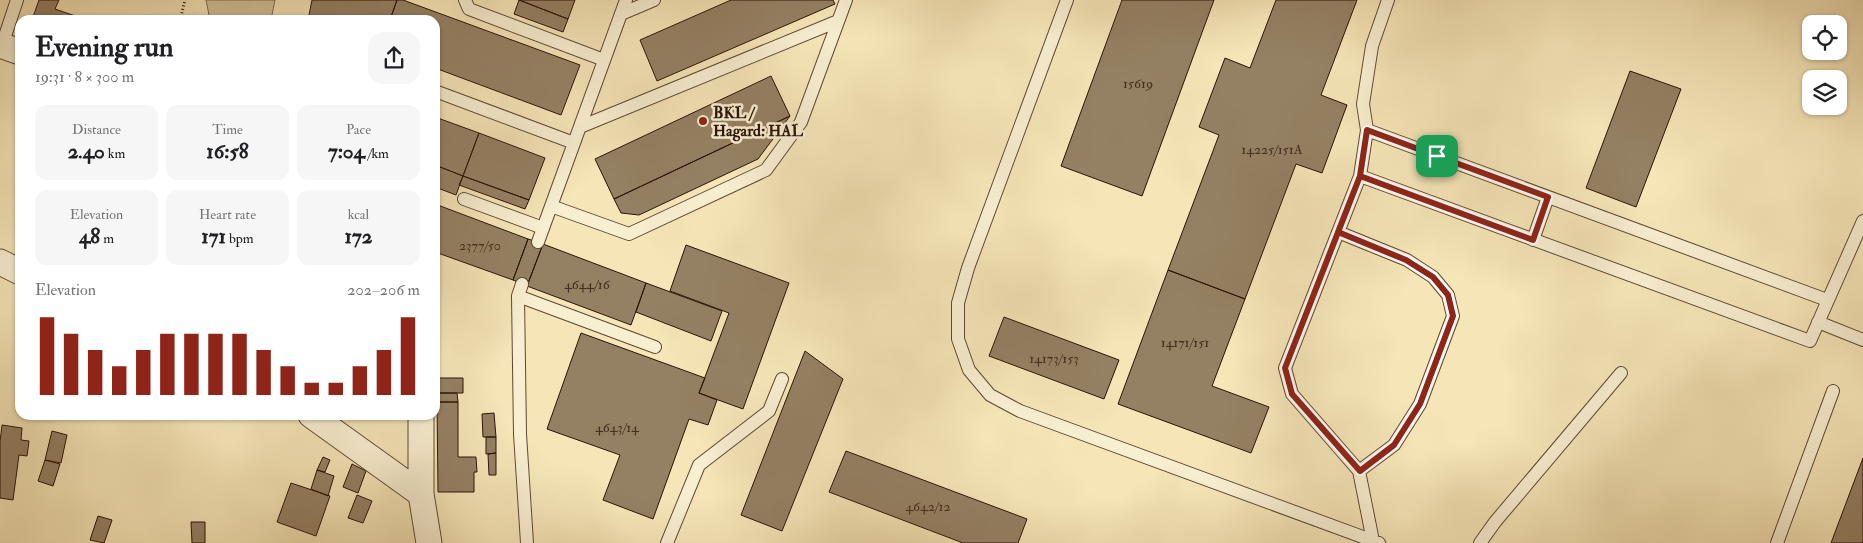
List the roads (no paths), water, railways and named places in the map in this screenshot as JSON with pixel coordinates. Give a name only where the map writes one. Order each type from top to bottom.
[{"type":"street","points":[[0,262],[15,270]]},
{"type":"street","points":[[318,420],[421,494]]},
{"type":"street","points":[[421,420],[421,494],[429,543]]},
{"type":"lane","points":[[7,47],[17,0]]},
{"type":"lane","points":[[466,0],[469,9],[604,60]]},
{"type":"lane","points":[[538,242],[626,0]]},
{"type":"lane","points":[[621,14],[654,0]]},
{"type":"lane","points":[[551,206],[628,234],[766,170],[801,122],[846,0]]},
{"type":"lane","points":[[1067,0],[968,268],[958,303],[958,340],[969,370],[990,395],[1020,411],[1376,542]]},
{"type":"lane","points":[[1376,542],[1360,471],[1292,394],[1285,368],[1360,176],[1367,130],[1363,104],[1372,46],[1388,0]]},
{"type":"lane","points":[[580,127],[838,21]]},
{"type":"lane","points":[[440,93],[574,143]]},
{"type":"lane","points":[[1367,130],[1827,300]]},
{"type":"lane","points":[[1360,176],[1810,342],[1863,221]]},
{"type":"lane","points":[[1533,240],[1548,197]]},
{"type":"lane","points":[[464,199],[543,228]]},
{"type":"lane","points":[[1338,232],[1406,260],[1433,277],[1448,295],[1453,316],[1420,404],[1394,445],[1360,471]]},
{"type":"lane","points":[[527,543],[520,434],[520,290],[655,347]]},
{"type":"lane","points":[[1818,322],[1863,340]]},
{"type":"lane","points":[[1480,543],[1495,522],[1621,373]]},
{"type":"lane","points":[[668,543],[699,465],[769,411],[782,379]]},
{"type":"lane","points":[[1777,543],[1833,391]]},
{"type":"place","name":"BKL / Hagard: HAL","points":[[703,121]]}]
